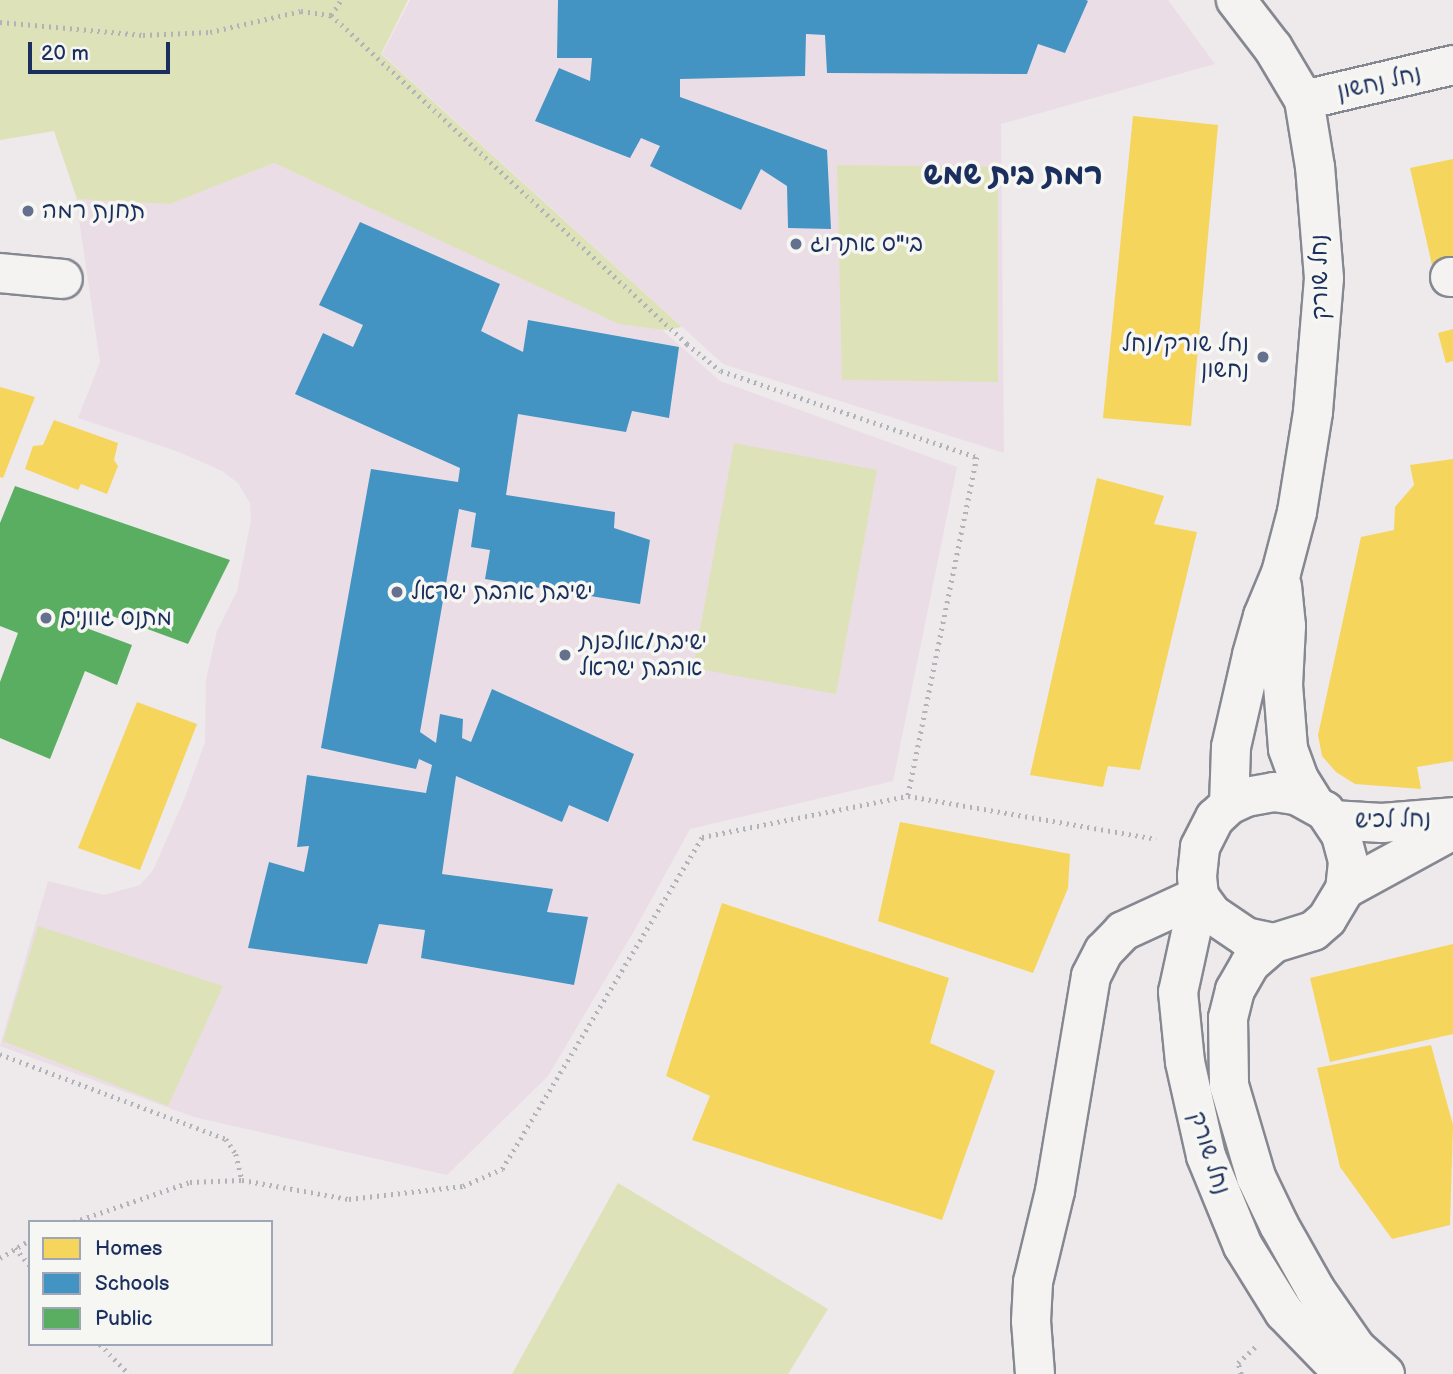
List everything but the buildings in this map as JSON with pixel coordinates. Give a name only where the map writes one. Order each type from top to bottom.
[{"type":"street","name":"נחל שורק","points":[[1229,805],[1231,747],[1252,654],[1263,615],[1281,573],[1297,512],[1321,345],[1324,278],[1315,167],[1304,100],[1273,48],[1236,0]]},
{"type":"street","name":"נחל נחשון","points":[[1304,100],[1453,65]]},
{"type":"street","points":[[0,274],[63,279]]},
{"type":"street","name":"נחל שורק","points":[[1281,573],[1286,626],[1283,685],[1288,749],[1299,779],[1323,811]]},
{"type":"street","points":[[1256,793],[1296,795],[1323,811],[1346,849],[1348,862],[1345,889],[1337,906],[1313,931],[1274,943],[1246,937],[1227,927],[1199,895],[1200,847],[1215,818],[1229,805],[1256,793]]},
{"type":"street","name":"נחל לכיש","points":[[1323,811],[1382,823],[1453,817]]},
{"type":"street","name":"נחל לכיש","points":[[1345,889],[1453,830]]},
{"type":"street","name":"נחל שורק","points":[[1199,895],[1178,992],[1185,1062],[1206,1156],[1243,1246],[1277,1301],[1344,1374]]},
{"type":"street","points":[[1035,1374],[1031,1321],[1033,1282],[1055,1191],[1091,976],[1104,951],[1123,931],[1199,895]]},
{"type":"street","name":"נחל שורק","points":[[1274,943],[1250,964],[1235,990],[1228,1018],[1229,1085],[1256,1177],[1279,1225],[1315,1289],[1356,1348],[1385,1374]]},
{"type":"path","points":[[331,15],[341,0]]},
{"type":"path","points":[[0,22],[143,35],[210,32],[301,10],[331,15],[687,344],[721,371],[977,457],[908,796]]},
{"type":"path","points":[[80,1220],[190,1182],[242,1180],[349,1199],[463,1185],[502,1170],[702,837],[908,796],[1200,847]]},
{"type":"path","points":[[0,1054],[226,1139],[236,1154],[242,1180]]},
{"type":"path","points":[[0,1258],[28,1241]]},
{"type":"path","points":[[15,1248],[28,1263]]},
{"type":"path","points":[[102,1346],[129,1374]]},
{"type":"shaded area","name":"בי\"ס אתרוג","points":[[410,0],[1168,0],[1215,64],[1001,124],[1004,453],[723,364],[382,54]]},
{"type":"shaded area","name":"ישיבת/אולפנת אהבת ישראל","points":[[274,163],[615,321],[661,329],[720,381],[957,467],[893,781],[690,829],[634,931],[548,1076],[447,1175],[194,1117],[0,1046],[48,881],[104,895],[140,885],[153,870],[184,800],[205,742],[206,680],[217,631],[237,591],[251,520],[250,503],[238,483],[222,471],[179,452],[78,418],[100,362],[76,199],[173,202]]},
{"type":"green space","points":[[0,0],[408,0],[381,54],[682,327],[665,330],[619,324],[274,163],[170,204],[77,199],[54,131],[0,140]]},
{"type":"green space","points":[[837,165],[998,167],[998,382],[842,380]]},
{"type":"green space","points":[[734,443],[877,470],[836,694],[693,668]]},
{"type":"green space","points":[[38,926],[223,986],[168,1106],[3,1041]]},
{"type":"green space","points":[[618,1183],[828,1309],[788,1374],[512,1374]]},
{"type":"place","name":"תחנת רמה","points":[[28,211]]},
{"type":"place","name":"בי\"ס אתרוג","points":[[796,244]]},
{"type":"place","name":"נחל שורק/נחל נחשון","points":[[1263,357]]},
{"type":"place","name":"ישיבת אהבת ישראל","points":[[397,592]]},
{"type":"place","name":"מתנס גוונים","points":[[46,618]]},
{"type":"place","name":"ישיבת/אולפנת אהבת ישראל","points":[[565,655]]},
{"type":"district","name":"רמת בית שמש","points":[[1013,175]]}]
